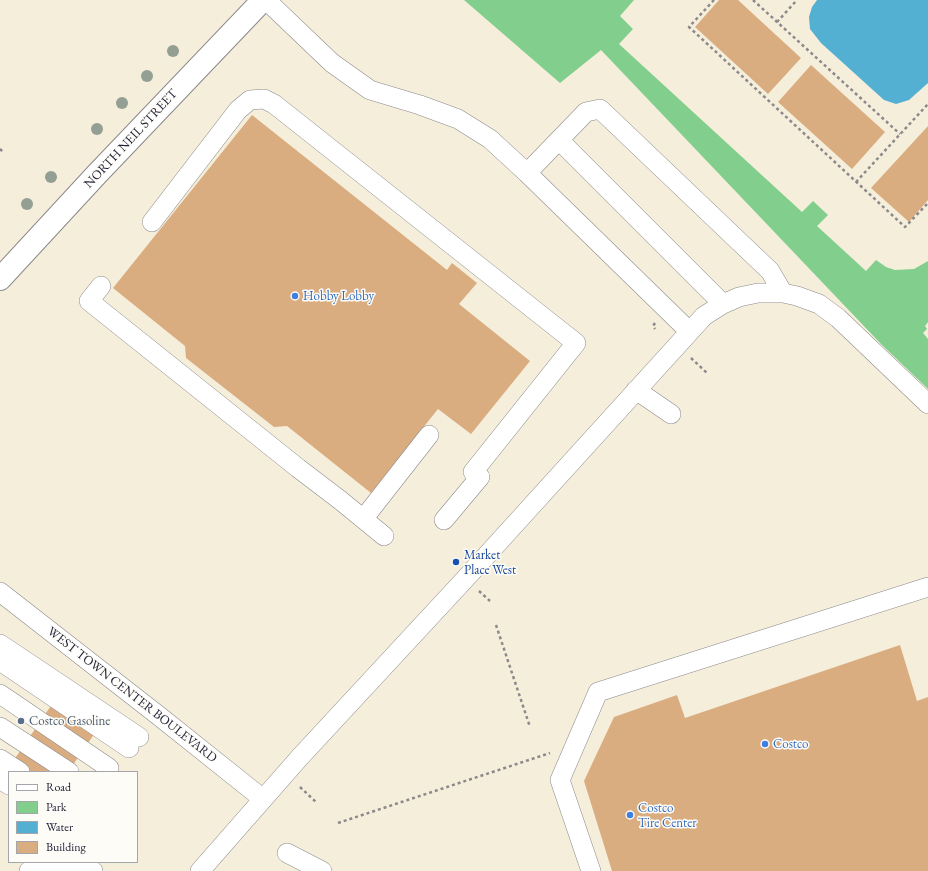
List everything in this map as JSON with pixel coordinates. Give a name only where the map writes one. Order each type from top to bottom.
[{"type":"main road","name":"NORTH NEIL STREET","points":[[0,280],[97,174],[264,0]]},
{"type":"street","points":[[264,0],[332,63],[370,90],[420,105],[458,119],[490,139],[527,173],[689,331]]},
{"type":"street","points":[[152,222],[238,110],[250,100],[264,99],[274,104],[576,343],[476,474],[444,520]]},
{"type":"street","points":[[527,173],[586,112],[600,109],[770,271],[783,293]]},
{"type":"street","points":[[559,140],[723,304]]},
{"type":"street","points":[[101,286],[89,301],[292,463],[364,518],[384,536]]},
{"type":"street","points":[[200,871],[330,725],[704,316],[723,304],[739,297],[758,293],[783,293],[797,296],[819,304],[838,318],[928,404]]},
{"type":"street","points":[[636,390],[670,414]]},
{"type":"street","points":[[364,518],[429,435]]},
{"type":"street","points":[[591,871],[560,780],[598,692],[928,587]]},
{"type":"street","name":"WEST TOWN CENTER BOULEVARD","points":[[0,592],[263,799]]},
{"type":"street","points":[[0,644],[134,743],[0,661]]},
{"type":"street","points":[[0,694],[110,768]]},
{"type":"street","points":[[0,727],[67,771]]},
{"type":"street","points":[[0,759],[18,771]]},
{"type":"street","points":[[287,853],[322,871]]},
{"type":"street","points":[[29,871],[45,867],[60,866],[93,871]]},
{"type":"path","points":[[714,0],[689,26],[906,227],[928,203]]},
{"type":"path","points":[[752,0],[900,134]]},
{"type":"path","points":[[777,22],[797,0]]},
{"type":"path","points":[[856,182],[928,104]]},
{"type":"path","points":[[0,149],[4,153]]},
{"type":"path","points":[[691,358],[708,373]]},
{"type":"path","points":[[480,592],[490,601]]},
{"type":"path","points":[[496,625],[530,727]]},
{"type":"path","points":[[338,823],[550,753]]},
{"type":"path","points":[[300,787],[317,803]]},
{"type":"green space","points":[[464,0],[634,0],[620,16],[633,29],[619,44],[802,212],[813,201],[828,215],[817,226],[866,271],[876,260],[886,267],[895,270],[914,269],[928,261],[928,322],[925,326],[927,329],[923,333],[928,339],[928,389],[881,344],[601,50],[560,83]]},
{"type":"water","points":[[817,0],[928,0],[928,83],[909,100],[896,104],[884,100],[821,43],[810,29],[809,17],[812,7]]},
{"type":"building","points":[[719,0],[738,0],[801,58],[768,94],[695,27]]},
{"type":"building","points":[[811,65],[885,132],[852,169],[778,102]]},
{"type":"building","name":"Hobby Lobby","points":[[252,115],[447,270],[452,263],[477,283],[459,304],[530,361],[471,434],[438,409],[371,493],[287,426],[274,427],[186,358],[185,346],[113,288]]},
{"type":"building","points":[[928,126],[928,200],[909,222],[871,188]]},
{"type":"building","name":"Costco","points":[[900,645],[917,701],[928,697],[928,871],[612,871],[584,781],[614,717],[677,695],[685,718]]},
{"type":"building","points":[[61,691],[104,720],[69,771],[8,771],[3,776]]},
{"type":"place","name":"Hobby Lobby","points":[[295,296]]},
{"type":"place","name":"Market Place West","points":[[456,562]]},
{"type":"place","name":"Costco Gasoline","points":[[21,721]]},
{"type":"place","name":"Costco","points":[[765,744]]},
{"type":"place","name":"Costco Tire Center","points":[[630,815]]}]
